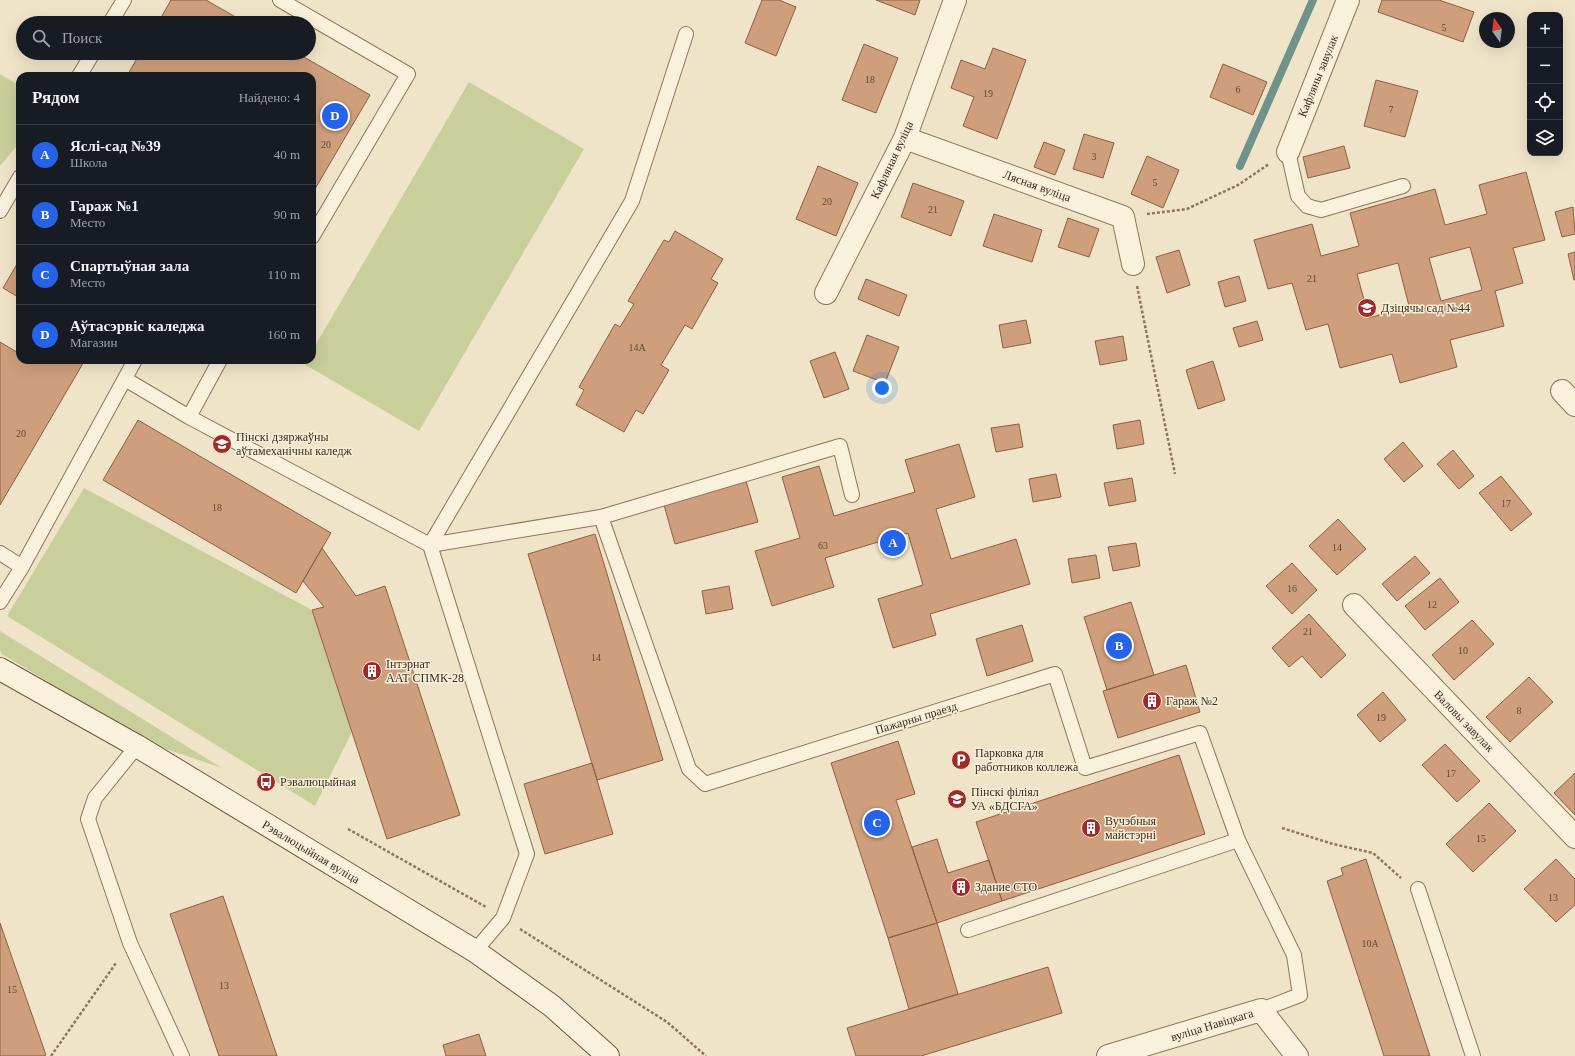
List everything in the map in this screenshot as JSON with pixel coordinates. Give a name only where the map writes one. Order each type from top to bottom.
[{"type":"street","name":"Кафляная вуліца","points":[[826,293],[906,138],[955,0]]},
{"type":"street","name":"Кафляны завулак","points":[[1288,152],[1348,0]]},
{"type":"street","name":"Лясная вуліца","points":[[906,138],[1123,217]]},
{"type":"street","points":[[1123,217],[1133,264]]},
{"type":"street","name":"Валовы завулак","points":[[1354,605],[1575,836]]},
{"type":"street","name":"Рэвалюцыйная вуліца","points":[[0,669],[137,746],[475,952],[552,1006],[608,1056]]},
{"type":"street","name":"вуліца Навіцкага","points":[[1117,1055],[1261,1010],[1297,1056]]},
{"type":"lane","points":[[114,16],[124,0]]},
{"type":"lane","points":[[280,0],[308,16]]},
{"type":"lane","points":[[316,21],[408,74],[316,230]]},
{"type":"lane","points":[[475,952],[504,918],[527,854],[430,545],[632,201],[686,34]]},
{"type":"lane","points":[[81,72],[89,60]]},
{"type":"lane","points":[[1288,152],[1298,196],[1307,206],[1321,210],[1403,186]]},
{"type":"lane","points":[[0,211],[16,184]]},
{"type":"lane","points":[[0,602],[22,567],[133,364]]},
{"type":"lane","points":[[189,416],[218,364]]},
{"type":"lane","points":[[125,379],[189,416],[430,545],[601,517],[840,446],[852,495]]},
{"type":"lane","name":"Пажарны праезд","points":[[601,517],[689,769],[705,784],[1055,674],[1084,768],[1200,733],[1238,840]]},
{"type":"lane","points":[[0,554],[22,567]]},
{"type":"lane","points":[[137,746],[95,798],[88,819],[130,943],[182,1056]]},
{"type":"lane","points":[[968,930],[1238,840],[1294,955],[1296,965],[1300,995],[1261,1010]]},
{"type":"lane","points":[[1418,889],[1473,1056]]},
{"type":"path","points":[[1123,217],[1187,209],[1238,185],[1288,152]]},
{"type":"path","points":[[1133,264],[1175,474]]},
{"type":"path","points":[[1282,828],[1333,844],[1373,853],[1404,881]]},
{"type":"path","points":[[348,829],[469,896],[504,918],[667,1022],[706,1056]]},
{"type":"path","points":[[51,1056],[55,1054],[130,943]]},
{"type":"green space","points":[[0,74],[16,84],[16,147],[0,166]]},
{"type":"green space","points":[[469,82],[584,149],[419,431],[304,364],[316,364],[316,344]]},
{"type":"green space","points":[[84,488],[312,610],[352,732],[315,806],[7,616]]},
{"type":"green space","points":[[0,631],[222,768],[160,747],[108,718],[2,654],[0,650]]},
{"type":"building","points":[[171,0],[206,0],[234,16],[162,16]]},
{"type":"building","points":[[762,0],[779,0],[796,7],[776,56],[745,43]]},
{"type":"building","points":[[876,0],[920,0],[915,15]]},
{"type":"building","points":[[1382,0],[1439,0],[1474,12],[1463,42],[1378,12]]},
{"type":"building","points":[[864,44],[898,58],[876,113],[842,100]]},
{"type":"building","points":[[993,48],[1026,60],[997,139],[963,126],[974,97],[951,88],[961,60],[985,69]]},
{"type":"building","points":[[136,60],[309,60],[370,95],[316,187],[316,72],[129,72]]},
{"type":"building","points":[[1223,64],[1267,82],[1253,115],[1210,97]]},
{"type":"building","points":[[1376,80],[1418,91],[1405,137],[1364,126]]},
{"type":"building","points":[[1084,134],[1114,143],[1103,178],[1073,169]]},
{"type":"building","points":[[1044,142],[1065,150],[1055,175],[1034,167]]},
{"type":"building","points":[[1344,146],[1350,168],[1308,178],[1303,157]]},
{"type":"building","points":[[1147,156],[1179,170],[1163,208],[1131,194]]},
{"type":"building","points":[[818,166],[858,183],[836,236],[796,219]]},
{"type":"building","points":[[1526,172],[1545,240],[1513,248],[1523,283],[1495,291],[1504,326],[1450,340],[1457,367],[1400,383],[1392,354],[1340,368],[1328,324],[1306,330],[1292,283],[1268,289],[1254,240],[1312,224],[1321,256],[1359,246],[1350,213],[1435,189],[1445,225],[1487,214],[1479,185]],"holes":[[[1470,247],[1482,290],[1441,301],[1429,258]],[[1398,263],[1409,306],[1369,318],[1357,274]]]},
{"type":"building","points":[[913,183],[964,201],[951,236],[901,217]]},
{"type":"building","points":[[1573,207],[1575,234],[1562,237],[1555,212]]},
{"type":"building","points":[[994,214],[1042,230],[1032,262],[983,246]]},
{"type":"building","points":[[1068,218],[1099,229],[1089,257],[1058,247]]},
{"type":"building","points":[[675,231],[723,259],[711,279],[718,283],[692,329],[685,325],[661,365],[669,370],[643,414],[636,410],[624,432],[576,405],[584,390],[579,387],[615,324],[620,327],[634,304],[628,301],[664,240],[669,242]]},
{"type":"building","points":[[1179,250],[1190,285],[1167,293],[1156,257]]},
{"type":"building","points":[[1575,252],[1575,280],[1574,280],[1568,254]]},
{"type":"building","points":[[16,266],[16,296],[3,288]]},
{"type":"building","points":[[1239,276],[1246,301],[1225,307],[1218,282]]},
{"type":"building","points":[[866,279],[907,295],[899,316],[858,299]]},
{"type":"building","points":[[1026,320],[1031,343],[1003,348],[999,325]]},
{"type":"building","points":[[1257,321],[1263,340],[1239,347],[1233,328]]},
{"type":"building","points":[[867,335],[899,347],[885,383],[853,371]]},
{"type":"building","points":[[1123,336],[1127,360],[1100,365],[1095,341]]},
{"type":"building","points":[[0,342],[16,352],[16,364],[83,364],[0,505]]},
{"type":"building","points":[[835,352],[849,389],[824,398],[810,361]]},
{"type":"building","points":[[1213,361],[1225,400],[1198,409],[1186,370]]},
{"type":"building","points":[[138,420],[331,533],[296,593],[103,480]]},
{"type":"building","points":[[1140,420],[1144,444],[1117,449],[1113,425]]},
{"type":"building","points":[[1019,424],[1023,447],[996,452],[991,428]]},
{"type":"building","points":[[1403,442],[1423,466],[1404,482],[1384,459]]},
{"type":"building","points":[[959,444],[975,497],[936,509],[951,559],[1016,539],[1030,584],[930,614],[936,635],[893,648],[878,599],[923,585],[908,533],[825,558],[834,587],[772,606],[755,551],[800,538],[782,477],[819,466],[834,516],[915,492],[905,460]]},
{"type":"building","points":[[1453,450],[1474,476],[1459,489],[1437,464]]},
{"type":"building","points":[[1056,474],[1061,497],[1033,502],[1029,479]]},
{"type":"building","points":[[1501,476],[1532,514],[1511,531],[1479,493]]},
{"type":"building","points":[[1132,478],[1136,501],[1109,506],[1104,483]]},
{"type":"building","points":[[746,481],[758,522],[675,544],[664,505]]},
{"type":"building","points":[[1338,519],[1366,549],[1337,575],[1309,546]]},
{"type":"building","points":[[595,534],[663,760],[597,780],[528,554]]},
{"type":"building","points":[[1136,543],[1140,566],[1113,571],[1108,547]]},
{"type":"building","name":"Інтэрнат ААТ СПМК-28","points":[[322,548],[356,596],[385,586],[460,815],[387,839],[312,610],[324,607],[303,581]]},
{"type":"building","points":[[1096,555],[1100,578],[1072,583],[1068,559]]},
{"type":"building","points":[[1415,556],[1430,573],[1397,601],[1382,584]]},
{"type":"building","points":[[1292,563],[1317,590],[1292,614],[1266,586]]},
{"type":"building","points":[[1440,578],[1459,602],[1425,630],[1405,606]]},
{"type":"building","points":[[729,586],[733,609],[706,614],[702,591]]},
{"type":"building","points":[[1131,602],[1154,675],[1107,690],[1084,617]]},
{"type":"building","points":[[1309,614],[1346,655],[1321,678],[1302,656],[1289,667],[1272,648]]},
{"type":"building","points":[[1472,620],[1494,644],[1454,680],[1432,655]]},
{"type":"building","points":[[1022,625],[1033,661],[987,676],[976,639]]},
{"type":"building","name":"Гараж №2","points":[[1186,665],[1200,712],[1118,738],[1103,691]]},
{"type":"building","points":[[1529,677],[1553,702],[1510,742],[1486,717]]},
{"type":"building","points":[[1383,692],[1406,720],[1380,742],[1357,715]]},
{"type":"building","points":[[898,741],[915,794],[896,800],[937,923],[888,938],[831,763]]},
{"type":"building","points":[[1445,744],[1480,781],[1457,802],[1422,765]]},
{"type":"building","name":"Вучэбныя майстэрні","points":[[1179,755],[1205,834],[1002,901],[976,822]]},
{"type":"building","points":[[592,763],[613,834],[545,854],[524,784]]},
{"type":"building","points":[[1575,773],[1575,815],[1554,793]]},
{"type":"building","points":[[1489,803],[1516,831],[1473,872],[1446,844]]},
{"type":"building","name":"Здание СТО","points":[[937,839],[948,873],[989,860],[1002,901],[937,923],[912,847]]},
{"type":"building","points":[[1366,859],[1430,1056],[1384,1056],[1327,881],[1343,875],[1341,868]]},
{"type":"building","points":[[1556,859],[1575,879],[1575,905],[1556,922],[1524,889]]},
{"type":"building","points":[[223,896],[277,1056],[219,1056],[170,914]]},
{"type":"building","points":[[0,923],[46,1055],[0,1056]]},
{"type":"building","points":[[937,923],[958,994],[909,1009],[888,938]]},
{"type":"building","points":[[1048,967],[1062,1013],[921,1056],[856,1056],[847,1028]]},
{"type":"building","points":[[479,1034],[486,1056],[446,1056],[443,1045]]},
{"type":"waterway","points":[[1240,166],[1313,0]]},
{"type":"place","name":"Аўтасэрвіс каледжа","points":[[335,116]]},
{"type":"place","name":"Дзіцячы сад №44","points":[[1367,308]]},
{"type":"place","name":"Пінскі дзяржаўны аўтамеханічны каледж","points":[[222,444]]},
{"type":"place","name":"Яслі-сад №39","points":[[893,543]]},
{"type":"place","name":"Гараж №1","points":[[1119,646]]},
{"type":"place","name":"Інтэрнат ААТ СПМК-28","points":[[372,671]]},
{"type":"place","name":"Гараж №2","points":[[1152,701]]},
{"type":"place","name":"Парковка для работников коллежа","points":[[961,760]]},
{"type":"place","name":"Рэвалюцыйная","points":[[266,782]]},
{"type":"place","name":"Пінскі філіял УА «БДСГА»","points":[[957,799]]},
{"type":"place","name":"Спартыўная зала","points":[[877,823]]},
{"type":"place","name":"Вучэбныя майстэрні","points":[[1091,828]]},
{"type":"place","name":"Здание СТО","points":[[961,887]]}]
